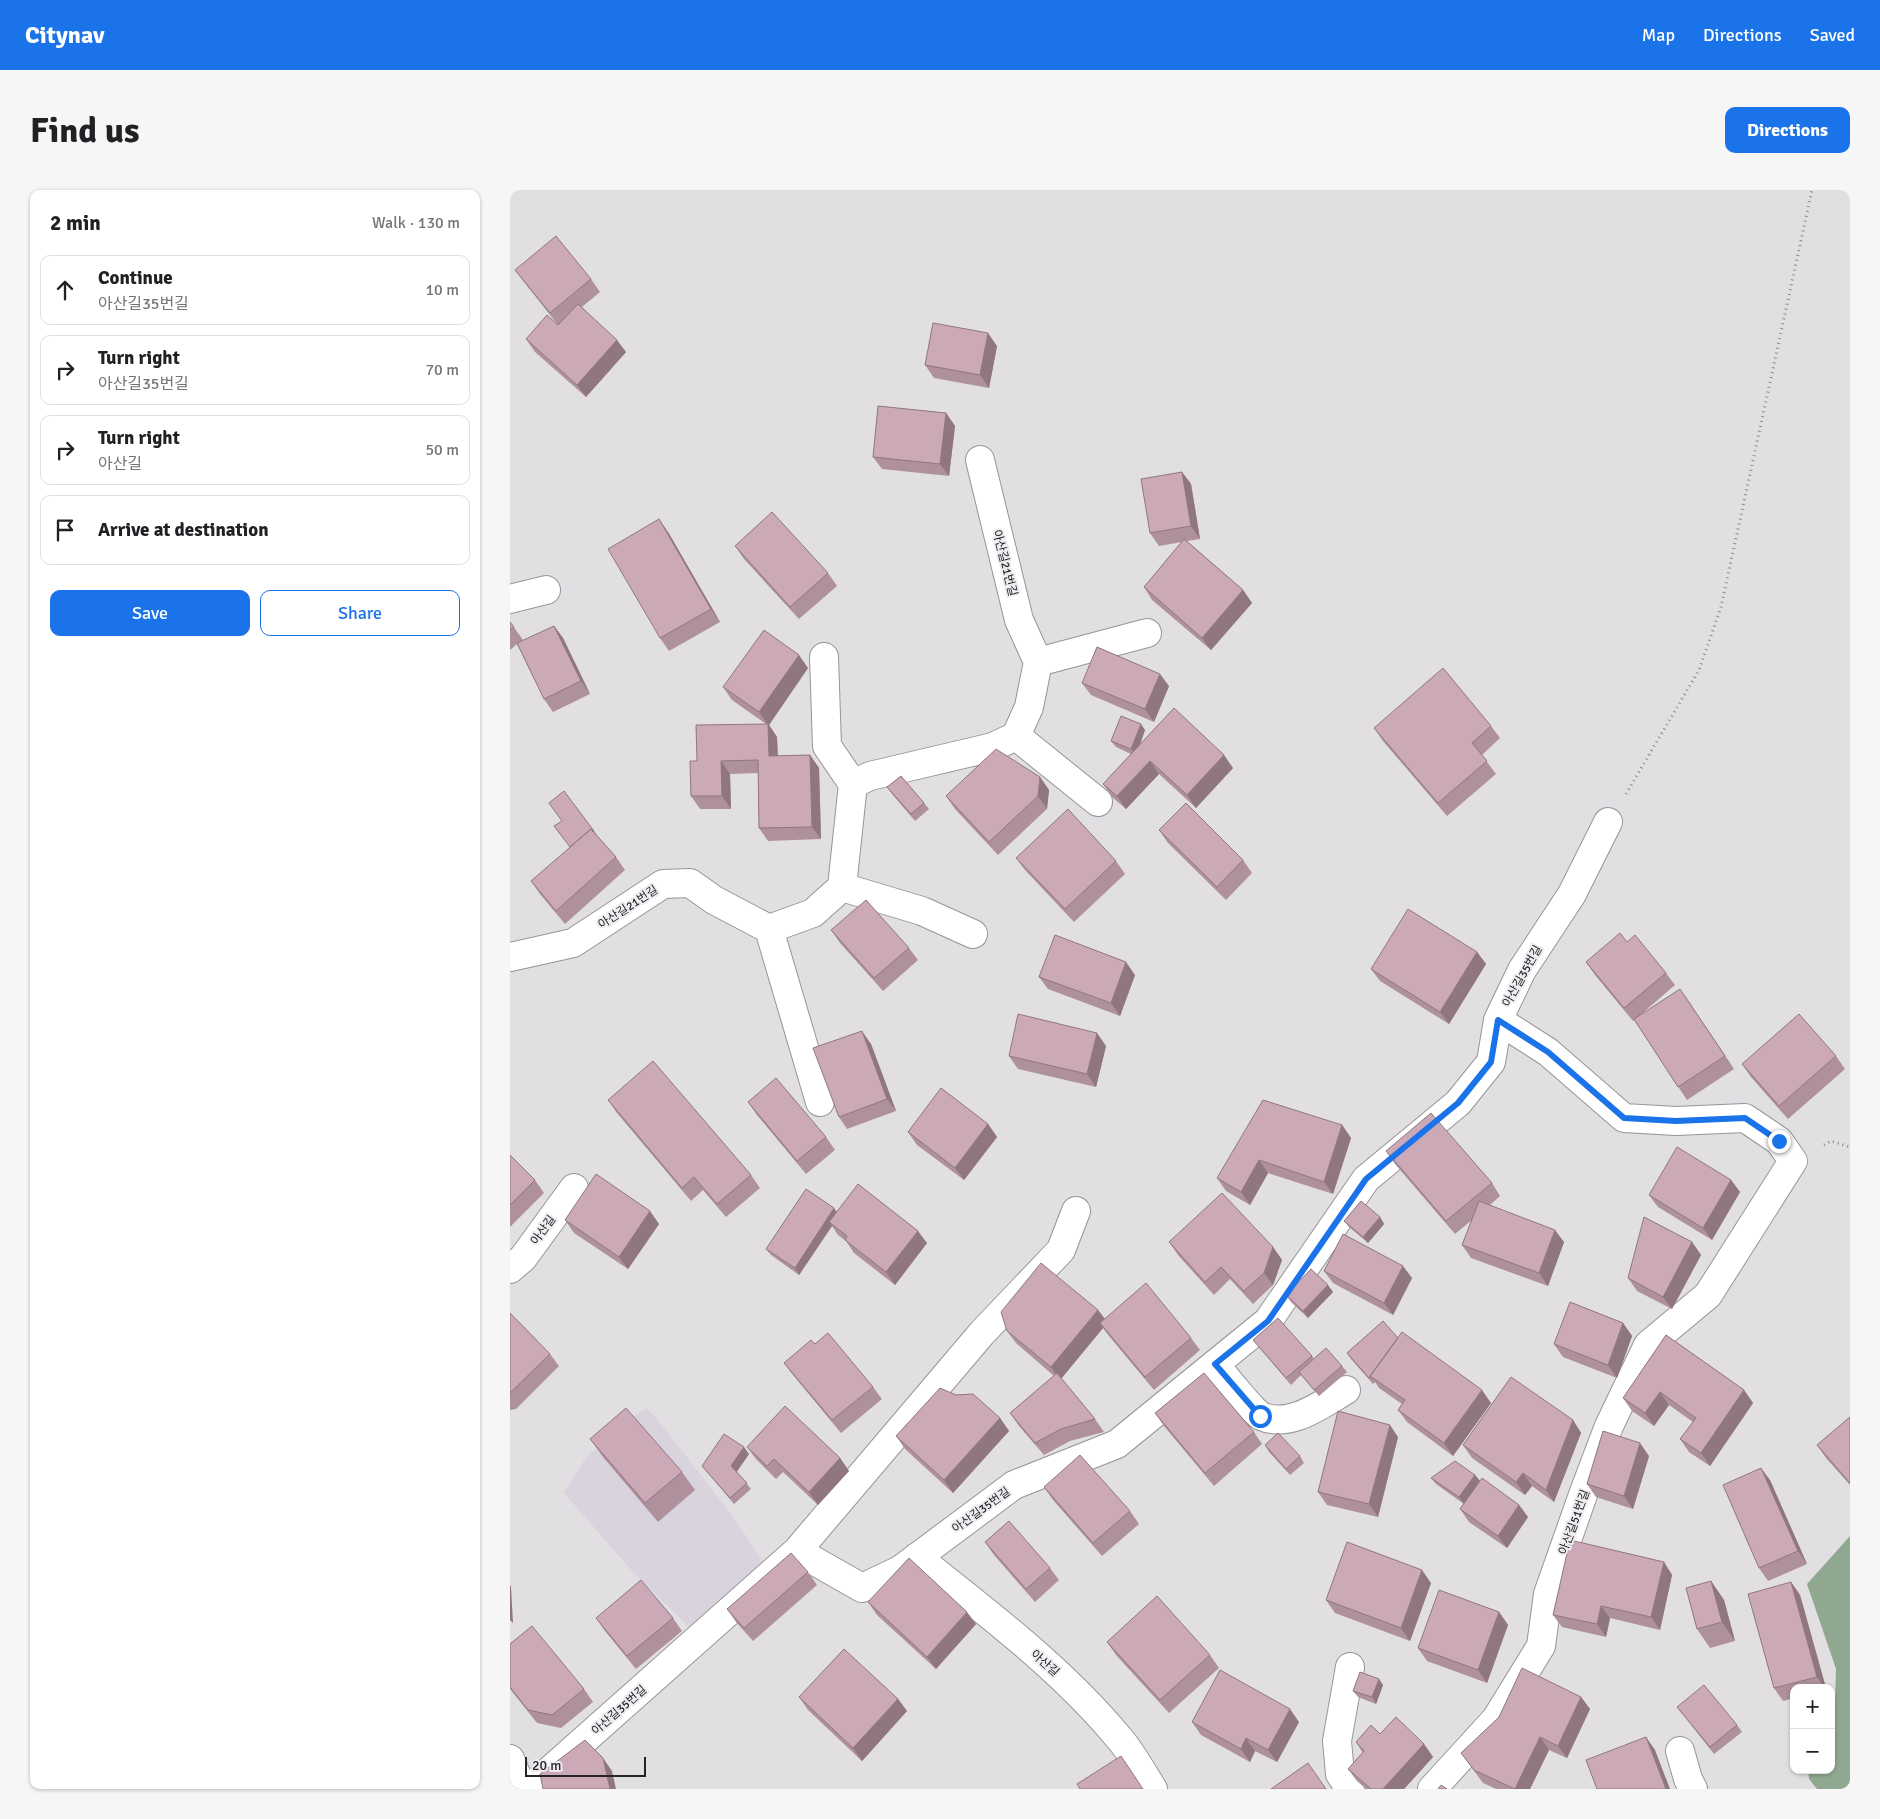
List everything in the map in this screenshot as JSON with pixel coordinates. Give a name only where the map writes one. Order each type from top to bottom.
[{"type":"street","name":"아산길21번길","points":[[980,460],[1019,620],[1038,662]]},
{"type":"street","points":[[510,599],[546,590]]},
{"type":"street","points":[[853,784],[870,776],[993,748],[1016,736],[1029,707],[1038,662],[1147,633]]},
{"type":"street","points":[[820,1102],[769,929],[813,913],[842,887],[853,784],[826,746],[824,657]]},
{"type":"street","points":[[1016,736],[1098,802]]},
{"type":"street","name":"아산길35번길","points":[[797,1551],[862,1588],[900,1570],[1014,1485],[1118,1444],[1268,1321],[1366,1179],[1458,1103],[1491,1062],[1498,1020],[1522,970],[1572,894],[1608,822]]},
{"type":"street","name":"아산길21번길","points":[[510,957],[573,943],[664,884],[690,883],[714,900],[769,929]]},
{"type":"street","points":[[842,887],[922,911],[973,934]]},
{"type":"street","name":"아산길51번길","points":[[1432,1789],[1496,1718],[1541,1646],[1548,1594],[1581,1501],[1609,1426],[1648,1345],[1708,1295],[1793,1162],[1779,1141],[1745,1118],[1676,1121],[1624,1118],[1548,1052],[1498,1020]]},
{"type":"street","name":"아산길","points":[[510,1269],[523,1258],[574,1188]]},
{"type":"street","name":"아산길35번길","points":[[529,1789],[797,1551],[982,1333],[1061,1250],[1076,1211]]},
{"type":"street","points":[[1215,1364],[1260,1416],[1286,1421],[1315,1408],[1346,1390]]},
{"type":"street","name":"아산길","points":[[917,1557],[980,1607],[1075,1689],[1120,1739],[1153,1789]]},
{"type":"street","points":[[1350,1667],[1337,1741],[1340,1774],[1350,1789]]},
{"type":"street","points":[[1680,1751],[1693,1789]]},
{"type":"street","points":[[510,1759],[522,1789]]},
{"type":"path","points":[[1608,822],[1699,670],[1721,607],[1812,190]]},
{"type":"shaded area","points":[[647,1408],[731,1514],[765,1564],[690,1628],[632,1571],[564,1493],[585,1459],[630,1418]]},
{"type":"green space","points":[[1850,1536],[1850,1789],[1817,1789],[1809,1779],[1808,1774],[1835,1774],[1836,1669],[1807,1584]]},
{"type":"building","points":[[556,236],[591,279],[550,313],[515,270]]},
{"type":"building","points":[[578,304],[617,340],[577,385],[526,339],[547,315],[558,325]]},
{"type":"building","points":[[933,323],[988,333],[980,375],[925,365]]},
{"type":"building","points":[[878,406],[946,413],[940,464],[873,457]]},
{"type":"building","points":[[1182,472],[1191,526],[1150,533],[1141,479]]},
{"type":"building","points":[[772,512],[828,573],[790,607],[735,546]]},
{"type":"building","points":[[659,519],[711,609],[660,638],[608,549]]},
{"type":"building","points":[[1184,539],[1243,590],[1202,638],[1144,587]]},
{"type":"building","points":[[510,622],[514,627],[510,630]]},
{"type":"building","points":[[554,626],[581,681],[544,699],[517,643]]},
{"type":"building","points":[[764,630],[799,655],[759,712],[723,687]]},
{"type":"building","points":[[1097,647],[1160,674],[1145,709],[1082,683]]},
{"type":"building","points":[[1443,668],[1491,726],[1472,743],[1487,761],[1438,803],[1374,728]]},
{"type":"building","points":[[1174,708],[1224,755],[1187,795],[1150,761],[1117,796],[1103,784]]},
{"type":"building","points":[[1121,716],[1141,724],[1131,749],[1111,741]]},
{"type":"building","points":[[768,724],[769,756],[810,755],[812,827],[759,828],[758,760],[721,761],[722,796],[691,796],[690,761],[697,761],[696,725]]},
{"type":"building","points":[[996,749],[1040,777],[1038,796],[989,842],[946,796]]},
{"type":"building","points":[[901,776],[924,803],[911,814],[887,787]]},
{"type":"building","points":[[564,791],[594,831],[591,829],[570,847],[554,826],[562,821],[549,803]]},
{"type":"building","points":[[1186,803],[1243,860],[1217,887],[1159,830]]},
{"type":"building","points":[[1068,809],[1116,861],[1065,909],[1016,858]]},
{"type":"building","points":[[591,829],[616,857],[556,911],[531,881]]},
{"type":"building","points":[[866,900],[909,948],[874,978],[831,930]]},
{"type":"building","points":[[1408,909],[1477,952],[1440,1012],[1371,969]]},
{"type":"building","points":[[1620,933],[1627,942],[1635,935],[1666,973],[1624,1008],[1586,962]]},
{"type":"building","points":[[1055,935],[1126,962],[1111,1003],[1039,977]]},
{"type":"building","points":[[1680,989],[1725,1056],[1678,1087],[1634,1019]]},
{"type":"building","points":[[1018,1014],[1097,1033],[1087,1074],[1009,1056]]},
{"type":"building","points":[[1799,1014],[1836,1056],[1779,1106],[1742,1064]]},
{"type":"building","points":[[862,1031],[887,1099],[839,1117],[813,1048]]},
{"type":"building","points":[[653,1061],[751,1175],[717,1204],[694,1177],[682,1188],[608,1100]]},
{"type":"building","points":[[776,1078],[826,1137],[797,1161],[748,1102]]},
{"type":"building","points":[[941,1088],[988,1124],[955,1168],[908,1132]]},
{"type":"building","points":[[1263,1100],[1342,1125],[1324,1182],[1259,1160],[1241,1192],[1217,1178]]},
{"type":"building","points":[[1431,1113],[1492,1183],[1446,1221],[1386,1151]]},
{"type":"building","points":[[1677,1147],[1731,1180],[1703,1228],[1649,1195]]},
{"type":"building","points":[[510,1155],[535,1180],[510,1205]]},
{"type":"building","points":[[596,1174],[650,1211],[619,1257],[565,1220]]},
{"type":"building","points":[[858,1184],[918,1231],[886,1272],[845,1240],[847,1236],[829,1222]]},
{"type":"building","points":[[806,1189],[834,1208],[795,1268],[766,1249]]},
{"type":"building","points":[[1222,1193],[1273,1247],[1264,1273],[1244,1291],[1221,1267],[1205,1282],[1169,1242]]},
{"type":"building","points":[[1361,1201],[1380,1217],[1363,1237],[1344,1221]]},
{"type":"building","points":[[1479,1201],[1555,1230],[1539,1273],[1462,1245]]},
{"type":"building","points":[[1644,1217],[1692,1242],[1663,1297],[1628,1278]]},
{"type":"building","points":[[1343,1234],[1403,1266],[1384,1303],[1324,1271]]},
{"type":"building","points":[[1041,1263],[1098,1310],[1051,1367],[1007,1331],[1001,1312]]},
{"type":"building","points":[[1311,1269],[1328,1285],[1303,1311],[1286,1295]]},
{"type":"building","points":[[1146,1283],[1191,1338],[1145,1377],[1100,1323]]},
{"type":"building","points":[[1570,1302],[1623,1323],[1608,1365],[1554,1344]]},
{"type":"building","points":[[510,1313],[550,1354],[510,1393]]},
{"type":"building","points":[[1278,1318],[1312,1356],[1286,1378],[1253,1340]]},
{"type":"building","points":[[1383,1321],[1398,1338],[1369,1378],[1347,1353]]},
{"type":"building","points":[[1402,1332],[1482,1390],[1444,1443],[1398,1410],[1405,1400],[1370,1376]]},
{"type":"building","points":[[828,1333],[873,1387],[832,1420],[784,1363],[811,1340],[815,1344]]},
{"type":"building","points":[[1666,1335],[1744,1390],[1701,1453],[1680,1439],[1696,1418],[1660,1392],[1645,1413],[1623,1398]]},
{"type":"building","points":[[1326,1348],[1342,1366],[1314,1390],[1299,1372]]},
{"type":"building","points":[[1057,1373],[1095,1419],[1061,1429],[1035,1443],[1010,1413]]},
{"type":"building","points":[[1204,1373],[1254,1432],[1205,1473],[1155,1413]]},
{"type":"building","points":[[1511,1377],[1573,1420],[1546,1490],[1523,1473],[1516,1482],[1463,1445]]},
{"type":"building","points":[[940,1388],[956,1395],[973,1394],[1000,1418],[944,1480],[896,1436]]},
{"type":"building","points":[[785,1406],[840,1458],[809,1492],[774,1459],[767,1466],[747,1447]]},
{"type":"building","points":[[626,1408],[682,1472],[645,1503],[590,1439]]},
{"type":"building","points":[[1338,1411],[1390,1425],[1369,1504],[1318,1492]]},
{"type":"building","points":[[1850,1417],[1850,1483],[1817,1445]]},
{"type":"building","points":[[1603,1431],[1640,1443],[1624,1496],[1587,1484]]},
{"type":"building","points":[[1278,1433],[1300,1456],[1286,1469],[1265,1445]]},
{"type":"building","points":[[724,1434],[744,1447],[731,1466],[747,1483],[730,1498],[702,1466]]},
{"type":"building","points":[[1080,1455],[1130,1511],[1093,1543],[1044,1487]]},
{"type":"building","points":[[1455,1461],[1475,1475],[1459,1497],[1431,1478]]},
{"type":"building","points":[[1761,1468],[1798,1551],[1759,1568],[1723,1485]]},
{"type":"building","points":[[1482,1478],[1519,1505],[1498,1536],[1460,1509]]},
{"type":"building","points":[[1009,1521],[1050,1568],[1026,1589],[985,1542]]},
{"type":"building","points":[[1570,1540],[1664,1562],[1651,1617],[1601,1606],[1597,1624],[1553,1615]]},
{"type":"building","points":[[1347,1542],[1422,1570],[1401,1628],[1326,1600]]},
{"type":"building","points":[[791,1553],[808,1572],[744,1628],[727,1609]]},
{"type":"building","points":[[909,1558],[967,1612],[927,1657],[868,1602]]},
{"type":"building","points":[[641,1580],[673,1618],[627,1656],[596,1618]]},
{"type":"building","points":[[1711,1581],[1722,1622],[1697,1629],[1686,1588]]},
{"type":"building","points":[[1791,1582],[1817,1677],[1774,1688],[1748,1594]]},
{"type":"building","points":[[1439,1590],[1499,1612],[1478,1670],[1418,1648]]},
{"type":"building","points":[[1157,1596],[1210,1655],[1160,1700],[1107,1642]]},
{"type":"building","points":[[532,1626],[584,1689],[552,1715],[528,1710],[510,1687],[510,1644]]},
{"type":"building","points":[[844,1649],[898,1699],[853,1748],[799,1697]]},
{"type":"building","points":[[1522,1668],[1581,1697],[1558,1746],[1540,1737],[1515,1789],[1474,1770],[1461,1753],[1499,1717]]},
{"type":"building","points":[[1220,1670],[1290,1709],[1268,1750],[1246,1738],[1241,1749],[1192,1722]]},
{"type":"building","points":[[1360,1672],[1379,1679],[1372,1697],[1353,1691]]},
{"type":"building","points":[[1704,1685],[1737,1725],[1710,1747],[1677,1707]]},
{"type":"building","points":[[1396,1717],[1424,1744],[1383,1789],[1371,1789],[1348,1769],[1364,1751],[1356,1742],[1371,1725],[1380,1734]]},
{"type":"building","points":[[1646,1737],[1666,1789],[1597,1789],[1586,1760]]},
{"type":"building","points":[[585,1740],[603,1758],[610,1789],[543,1789],[540,1774]]},
{"type":"building","points":[[1121,1756],[1143,1789],[1080,1789],[1077,1784]]},
{"type":"building","points":[[1308,1763],[1326,1789],[1271,1789]]},
{"type":"building","points":[[1441,1785],[1447,1789],[1438,1789]]},
{"type":"route","points":[[1260,1416],[1215,1364],[1268,1321],[1366,1179],[1458,1103],[1491,1062],[1498,1020],[1548,1052],[1624,1118],[1676,1121],[1745,1118],[1779,1141]]}]
